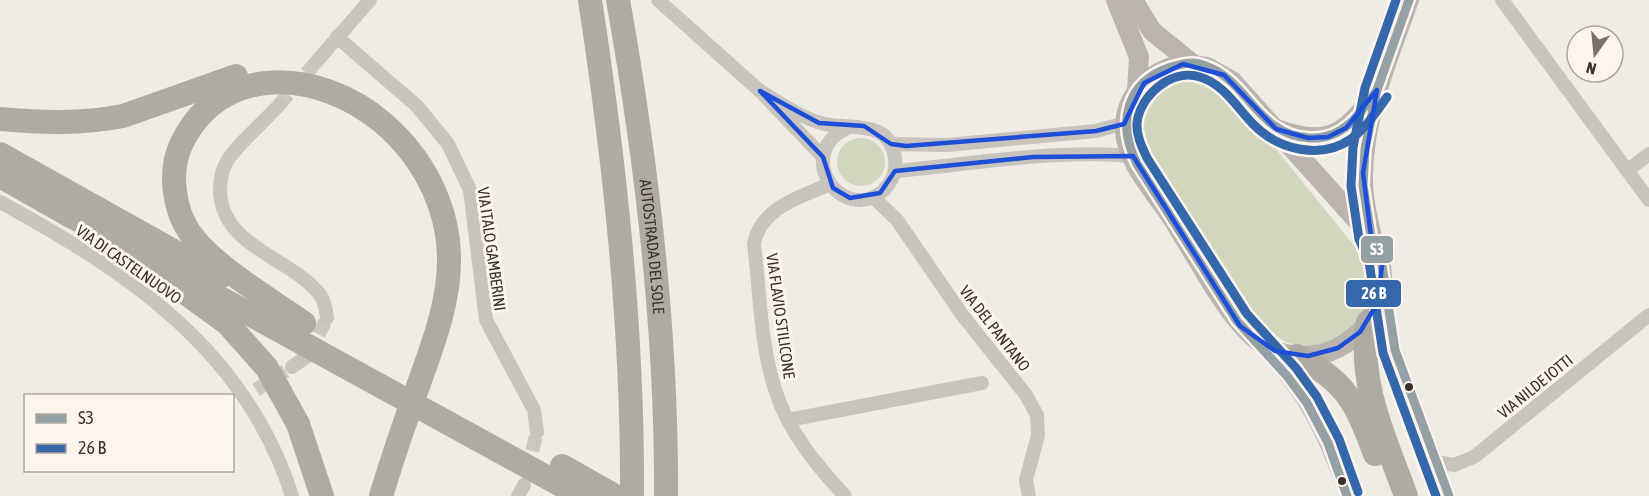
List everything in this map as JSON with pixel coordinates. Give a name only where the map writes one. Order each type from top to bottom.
[{"type":"highway","name":"AUTOSTRADA DEL SOLE","points":[[590,0],[608,123],[626,308],[632,496]]},
{"type":"highway","name":"AUTOSTRADA DEL SOLE","points":[[618,0],[638,112],[658,304],[666,496]]},
{"type":"highway","points":[[0,119],[48,124],[105,119],[123,116],[239,75],[296,76],[341,90],[366,102],[407,138],[428,165],[440,187],[448,209],[453,233],[455,271],[450,304],[438,347],[389,496]]},
{"type":"highway","points":[[304,323],[207,252],[189,232],[176,200],[176,156],[187,132],[200,114],[216,99],[237,88],[263,82],[310,86],[362,107],[402,142],[435,190],[442,211],[447,234],[449,270],[444,303],[381,496]]},
{"type":"highway","points":[[0,154],[615,496]]},
{"type":"highway","points":[[0,177],[581,496]]},
{"type":"highway","points":[[69,215],[161,275],[227,323],[267,369],[298,424],[322,496]]},
{"type":"highway","points":[[1368,322],[1364,349],[1365,373],[1406,496]]},
{"type":"highway","points":[[1297,356],[1327,372],[1345,391],[1368,436],[1390,496]]},
{"type":"main road","points":[[1116,0],[1139,57],[1137,90],[1125,123],[1126,139],[1133,156],[1232,314],[1252,339],[1275,351],[1297,356],[1316,356],[1332,351],[1354,338],[1368,322],[1378,302],[1383,283],[1381,259],[1371,236],[1363,173],[1377,90],[1409,0]]},
{"type":"main road","points":[[1133,0],[1152,31],[1194,64],[1217,71],[1232,81],[1371,236]]},
{"type":"main road","points":[[1137,90],[1152,76],[1167,68],[1194,64]]},
{"type":"main road","points":[[1276,129],[1308,138],[1332,136],[1351,124],[1377,90]]},
{"type":"street","points":[[317,61],[370,0]]},
{"type":"street","points":[[658,0],[760,91],[823,158]]},
{"type":"street","points":[[1502,0],[1649,200]]},
{"type":"street","name":"VIA ITALO GAMBERINI","points":[[337,37],[417,106],[448,144],[470,190],[478,239],[479,284],[486,320],[534,410],[537,432]]},
{"type":"street","points":[[760,91],[819,123],[848,128],[858,126],[874,129],[891,144],[895,158],[895,171],[889,184],[873,197],[850,198],[837,192],[830,184],[824,170],[823,158],[829,142],[848,128]]},
{"type":"street","points":[[279,105],[226,163],[220,182],[220,202],[225,218],[242,237],[311,285],[323,299],[327,318]]},
{"type":"street","points":[[891,144],[947,145],[1096,131],[1125,123]]},
{"type":"street","points":[[895,171],[1033,157],[1098,153],[1133,156]]},
{"type":"street","points":[[1628,170],[1649,154]]},
{"type":"street","name":"VIA FLAVIO STILICONE","points":[[830,184],[767,215],[756,231],[754,244],[769,366],[775,391],[788,420],[808,453],[845,496]]},
{"type":"street","name":"VIA DEL PANTANO","points":[[873,197],[897,220],[963,316],[1026,395],[1037,415],[1038,435],[1026,480],[1029,496]]},
{"type":"street","name":"VIA DI CASTELNUOVO","points":[[0,202],[53,231],[170,312],[250,392],[281,461],[292,496]]},
{"type":"street","points":[[1383,283],[1395,350],[1449,496]]},
{"type":"street","name":"VIA NILDE IOTTI","points":[[1436,462],[1454,465],[1474,457],[1649,315]]},
{"type":"street","points":[[1252,339],[1287,376],[1307,403],[1328,443],[1347,496]]},
{"type":"street","points":[[292,367],[307,356]]},
{"type":"street","points":[[788,420],[982,382]]},
{"type":"highlighted area","points":[[1183,64],[1224,75],[1276,129],[1308,138],[1328,137],[1346,128],[1377,90],[1363,173],[1371,236],[1382,265],[1378,302],[1360,332],[1338,348],[1308,356],[1275,351],[1240,326],[1133,156],[1033,157],[895,171],[880,193],[850,198],[833,188],[823,157],[760,91],[819,123],[864,126],[891,144],[906,146],[1096,131],[1124,124],[1144,83]]},
{"type":"green space","points":[[1191,76],[1215,84],[1241,106],[1369,264],[1369,292],[1364,313],[1353,327],[1335,340],[1313,346],[1291,344],[1271,332],[1256,317],[1141,146],[1139,118],[1147,98],[1164,84]]},
{"type":"green space","points":[[856,138],[866,138],[878,145],[885,157],[885,167],[878,179],[866,186],[856,186],[841,175],[837,167],[837,157],[848,142]]},
{"type":"tunnel","points":[[279,105],[317,61]]},
{"type":"tunnel","points":[[309,353],[327,318]]},
{"type":"tunnel","points":[[256,390],[292,367]]},
{"type":"tunnel","points":[[527,471],[537,432]]},
{"type":"transit line","points":[[1396,0],[1365,88],[1353,147],[1351,186],[1359,239],[1369,262],[1383,353],[1436,496]]},
{"type":"transit line","name":"S3","points":[[1409,0],[1377,90],[1365,149],[1363,185],[1371,236],[1381,259],[1395,350],[1449,496]]},
{"type":"transit line","name":"S3","points":[[1347,496],[1328,443],[1307,403],[1287,376],[1237,321],[1137,164],[1127,134],[1127,120],[1129,106],[1143,83],[1171,67],[1187,63],[1203,65],[1219,72],[1277,127],[1291,135],[1310,138],[1332,135],[1350,124],[1377,90]]},
{"type":"transit line","points":[[1358,492],[1339,439],[1317,397],[1296,368],[1247,314],[1147,158],[1138,136],[1137,123],[1144,103],[1159,86],[1179,76],[1189,75],[1209,80],[1216,85],[1254,125],[1275,141],[1301,149],[1327,149],[1356,135],[1387,97]]}]
